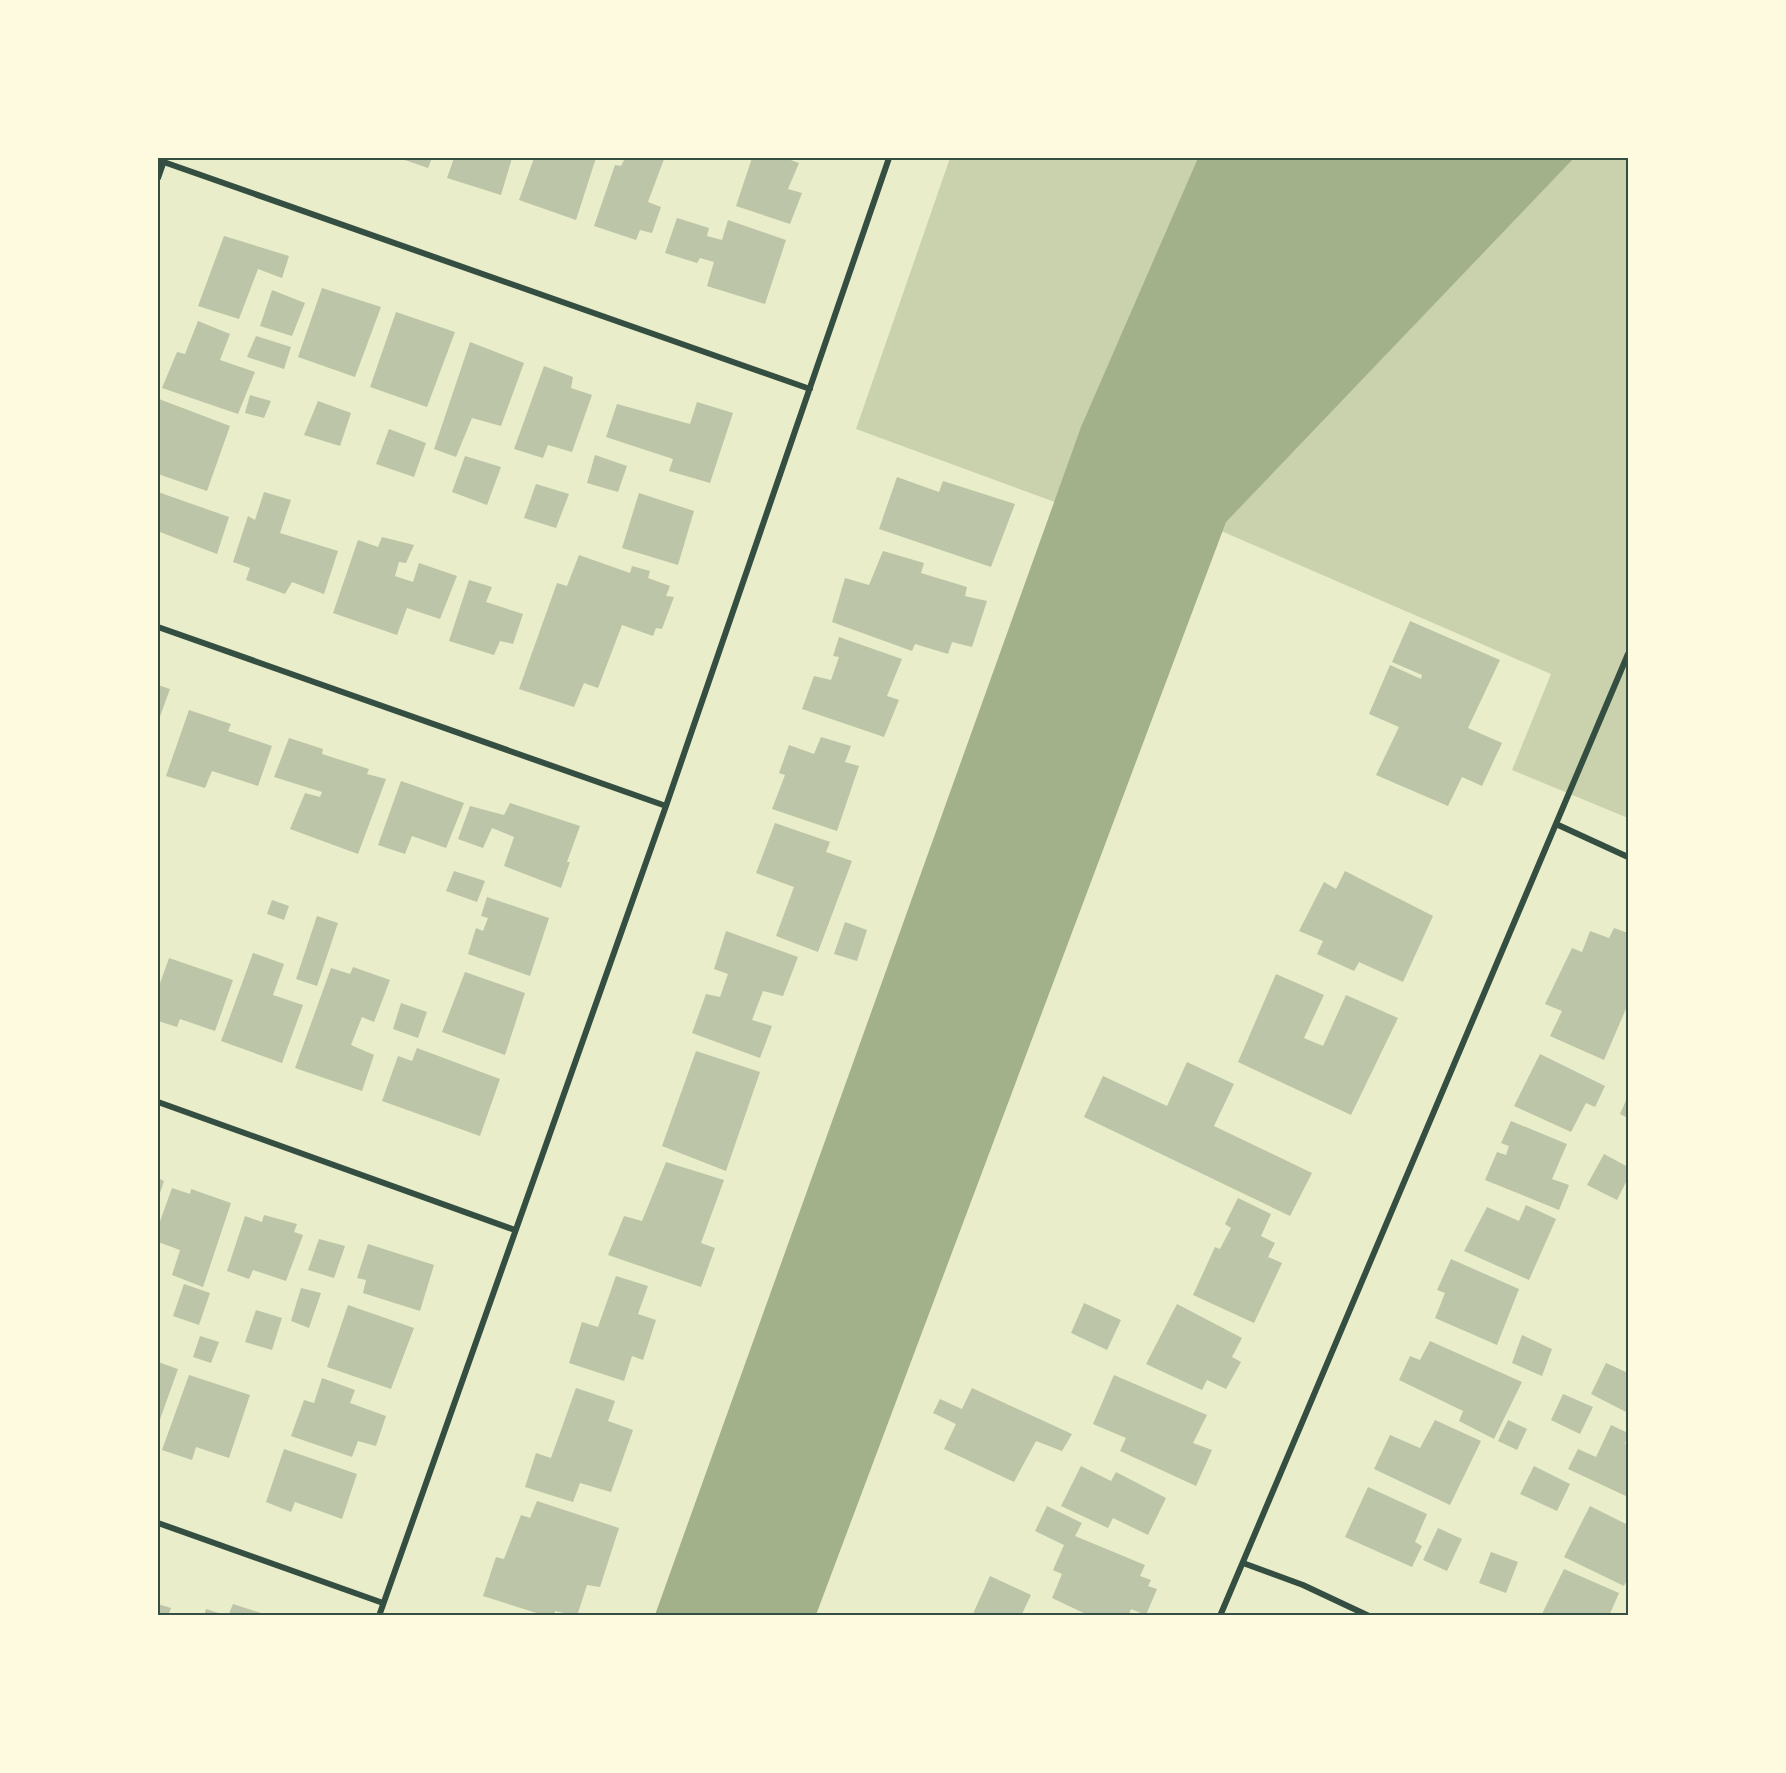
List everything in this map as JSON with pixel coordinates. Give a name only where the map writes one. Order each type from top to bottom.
[{"type":"street","points":[[379,1616],[666,806],[889,158]]},
{"type":"street","points":[[158,178],[162,160],[810,389]]},
{"type":"street","points":[[158,627],[666,806]]},
{"type":"street","points":[[1220,1616],[1629,654]]},
{"type":"street","points":[[1556,824],[1629,857]]},
{"type":"street","points":[[158,1102],[515,1230]]},
{"type":"street","points":[[158,1523],[383,1603]]},
{"type":"street","points":[[1243,1563],[1303,1586],[1369,1616]]},
{"type":"shaded area","points":[[950,158],[1628,158],[1628,818],[1512,770],[1551,674],[1205,524],[1087,514],[856,429]]},
{"type":"shaded area","points":[[1198,158],[1574,158],[1226,522],[816,1615],[655,1615],[1081,427]]},
{"type":"building","points":[[399,158],[432,158],[428,168]]},
{"type":"building","points":[[454,158],[512,158],[501,195],[447,178]]},
{"type":"building","points":[[534,158],[596,158],[576,220],[519,200]]},
{"type":"building","points":[[625,158],[664,159],[648,202],[661,207],[652,233],[640,230],[636,240],[594,226],[615,165],[621,166]]},
{"type":"building","points":[[752,158],[785,158],[799,163],[788,189],[802,193],[790,224],[736,206]]},
{"type":"building","points":[[677,218],[709,228],[707,236],[722,240],[728,220],[786,240],[765,304],[707,286],[714,262],[700,258],[697,263],[665,253]]},
{"type":"building","points":[[224,236],[289,256],[282,278],[258,269],[239,319],[198,306]]},
{"type":"building","points":[[322,288],[381,307],[355,377],[298,357]]},
{"type":"building","points":[[272,290],[305,303],[292,336],[260,326]]},
{"type":"building","points":[[396,312],[455,332],[427,407],[370,387]]},
{"type":"building","points":[[198,321],[230,334],[220,360],[255,372],[238,414],[162,388],[177,352],[185,354]]},
{"type":"building","points":[[256,336],[291,347],[284,369],[247,357]]},
{"type":"building","points":[[470,342],[524,363],[501,426],[472,418],[456,457],[434,449]]},
{"type":"building","points":[[544,366],[573,377],[571,388],[592,395],[572,452],[548,445],[543,458],[514,449]]},
{"type":"building","points":[[250,395],[271,401],[264,418],[245,413]]},
{"type":"building","points":[[159,399],[230,426],[207,491],[158,474]]},
{"type":"building","points":[[318,401],[351,413],[340,446],[304,435]]},
{"type":"building","points":[[697,402],[733,413],[710,483],[669,471],[673,459],[606,437],[617,404],[690,424]]},
{"type":"building","points":[[389,429],[426,443],[414,477],[376,464]]},
{"type":"building","points":[[595,455],[627,466],[618,492],[587,483]]},
{"type":"building","points":[[465,456],[501,467],[487,505],[452,492]]},
{"type":"building","points":[[897,477],[939,492],[943,481],[1015,504],[991,567],[879,529]]},
{"type":"building","points":[[536,484],[569,494],[556,528],[524,518]]},
{"type":"building","points":[[158,492],[229,517],[217,554],[160,532],[158,539]]},
{"type":"building","points":[[264,492],[291,500],[280,533],[338,551],[324,594],[292,582],[285,594],[246,580],[250,568],[233,562],[248,516],[255,520]]},
{"type":"building","points":[[639,493],[694,511],[678,565],[622,548]]},
{"type":"building","points":[[382,537],[414,545],[406,563],[399,562],[395,576],[413,582],[419,563],[457,576],[440,619],[407,608],[397,635],[333,613],[358,540],[378,547]]},
{"type":"building","points":[[883,551],[924,563],[921,573],[967,587],[965,596],[987,601],[972,647],[952,642],[948,654],[915,644],[912,651],[832,622],[845,578],[869,585]]},
{"type":"building","points":[[579,555],[630,573],[632,566],[650,571],[648,578],[670,586],[666,596],[674,597],[662,629],[656,628],[653,636],[622,625],[598,688],[584,683],[574,707],[519,689],[557,583],[567,586]]},
{"type":"building","points":[[469,580],[492,587],[486,602],[523,614],[513,644],[500,641],[494,655],[449,641]]},
{"type":"building","points":[[1410,621],[1500,660],[1468,728],[1502,743],[1482,786],[1462,777],[1448,806],[1376,775],[1399,727],[1369,714],[1390,665],[1421,679],[1422,675],[1392,662]]},
{"type":"building","points":[[839,637],[902,659],[887,696],[899,700],[884,737],[802,709],[814,676],[831,680],[839,657],[833,656]]},
{"type":"building","points":[[158,685],[170,689],[158,722]]},
{"type":"building","points":[[189,710],[231,724],[228,731],[272,746],[258,786],[212,771],[205,788],[166,776]]},
{"type":"building","points":[[821,737],[851,746],[845,762],[859,766],[837,831],[772,809],[785,775],[779,773],[789,745],[814,754]]},
{"type":"building","points":[[289,738],[323,749],[322,754],[369,769],[367,774],[386,779],[358,854],[290,829],[305,793],[320,797],[322,792],[274,777]]},
{"type":"building","points":[[401,781],[464,803],[446,848],[412,836],[405,854],[378,845]]},
{"type":"building","points":[[510,803],[580,826],[567,862],[570,862],[561,888],[504,866],[514,837],[492,828],[483,848],[458,839],[470,806],[504,815]]},
{"type":"building","points":[[775,823],[830,842],[826,852],[852,861],[818,952],[776,936],[794,887],[756,873]]},
{"type":"building","points":[[454,871],[485,881],[477,902],[446,891]]},
{"type":"building","points":[[1345,871],[1433,916],[1403,982],[1359,962],[1354,971],[1317,954],[1323,941],[1299,931],[1324,882],[1336,889]]},
{"type":"building","points":[[487,897],[549,918],[530,976],[468,954],[476,928],[483,931],[488,918],[481,916]]},
{"type":"building","points":[[272,900],[289,906],[284,920],[267,914]]},
{"type":"building","points":[[317,916],[338,923],[317,986],[296,979]]},
{"type":"building","points":[[845,922],[867,930],[857,961],[834,954]]},
{"type":"building","points":[[1614,928],[1628,933],[1628,1004],[1604,1060],[1550,1036],[1562,1011],[1545,1004],[1572,948],[1582,952],[1590,931],[1609,938]]},
{"type":"building","points":[[726,931],[798,957],[783,996],[763,991],[752,1020],[772,1026],[760,1058],[692,1033],[706,994],[720,997],[728,974],[714,969]]},
{"type":"building","points":[[253,953],[284,964],[273,995],[303,1005],[282,1063],[221,1041]]},
{"type":"building","points":[[169,958],[233,980],[215,1031],[180,1019],[177,1027],[158,1021],[158,989]]},
{"type":"building","points":[[353,967],[390,980],[374,1022],[362,1017],[351,1045],[374,1055],[362,1091],[295,1068],[331,968],[350,974]]},
{"type":"building","points":[[465,972],[525,993],[505,1055],[442,1032]]},
{"type":"building","points":[[1276,974],[1324,995],[1304,1038],[1323,1046],[1346,995],[1398,1018],[1351,1115],[1238,1062]]},
{"type":"building","points":[[401,1003],[427,1012],[418,1038],[393,1029]]},
{"type":"building","points":[[417,1048],[500,1079],[480,1136],[382,1101],[398,1056],[412,1061]]},
{"type":"building","points":[[696,1051],[760,1072],[726,1171],[662,1146]]},
{"type":"building","points":[[1540,1054],[1605,1086],[1595,1107],[1586,1103],[1571,1132],[1514,1106]]},
{"type":"building","points":[[1187,1062],[1234,1084],[1214,1126],[1312,1173],[1290,1216],[1084,1117],[1103,1076],[1167,1106]]},
{"type":"building","points":[[1628,1096],[1628,1118],[1620,1114]]},
{"type":"building","points":[[1511,1121],[1567,1144],[1552,1179],[1569,1185],[1559,1210],[1485,1180],[1497,1152],[1506,1155],[1509,1146],[1501,1143]]},
{"type":"building","points":[[1604,1154],[1628,1167],[1628,1178],[1617,1200],[1587,1185]]},
{"type":"building","points":[[666,1162],[724,1180],[701,1243],[715,1248],[701,1287],[608,1255],[624,1216],[642,1221]]},
{"type":"building","points":[[158,1178],[164,1181],[158,1199]]},
{"type":"building","points":[[172,1188],[190,1194],[191,1189],[231,1203],[203,1287],[172,1275],[180,1250],[158,1242],[158,1227]]},
{"type":"building","points":[[1238,1198],[1271,1214],[1261,1236],[1275,1243],[1268,1257],[1282,1263],[1254,1323],[1193,1295],[1215,1247],[1220,1249],[1231,1228],[1225,1224]]},
{"type":"building","points":[[1526,1205],[1556,1219],[1529,1280],[1464,1251],[1487,1207],[1519,1221]]},
{"type":"building","points":[[264,1215],[297,1224],[294,1232],[303,1235],[286,1281],[253,1270],[249,1279],[227,1271],[245,1216],[262,1222]]},
{"type":"building","points":[[319,1239],[345,1246],[334,1278],[308,1270]]},
{"type":"building","points":[[368,1244],[434,1265],[420,1311],[363,1293],[366,1280],[357,1278]]},
{"type":"building","points":[[1451,1259],[1519,1289],[1497,1345],[1435,1318],[1445,1293],[1437,1290]]},
{"type":"building","points":[[616,1276],[648,1286],[638,1314],[656,1320],[643,1360],[632,1356],[624,1381],[569,1363],[582,1322],[598,1327]]},
{"type":"building","points":[[184,1284],[210,1293],[199,1325],[173,1316]]},
{"type":"building","points":[[301,1288],[321,1293],[309,1328],[291,1321]]},
{"type":"building","points":[[1084,1303],[1121,1320],[1107,1350],[1071,1333]]},
{"type":"building","points":[[1177,1304],[1242,1338],[1232,1357],[1241,1362],[1226,1389],[1207,1380],[1202,1390],[1146,1364]]},
{"type":"building","points":[[348,1305],[414,1328],[391,1389],[327,1367]]},
{"type":"building","points":[[256,1310],[282,1318],[272,1350],[245,1342]]},
{"type":"building","points":[[1522,1335],[1552,1349],[1542,1376],[1512,1363]]},
{"type":"building","points":[[200,1336],[219,1342],[211,1363],[193,1357]]},
{"type":"building","points":[[1430,1341],[1522,1382],[1494,1439],[1459,1421],[1463,1411],[1399,1380],[1410,1356],[1420,1360]]},
{"type":"building","points":[[158,1362],[178,1369],[158,1425]]},
{"type":"building","points":[[1606,1363],[1628,1373],[1628,1413],[1591,1394]]},
{"type":"building","points":[[189,1375],[250,1395],[229,1458],[196,1447],[192,1460],[162,1450]]},
{"type":"building","points":[[1114,1375],[1207,1415],[1193,1443],[1212,1450],[1196,1486],[1120,1451],[1126,1438],[1093,1424]]},
{"type":"building","points":[[322,1378],[355,1390],[350,1403],[386,1416],[376,1446],[358,1441],[352,1457],[291,1436],[304,1400],[314,1403]]},
{"type":"building","points":[[576,1388],[615,1401],[608,1421],[633,1430],[611,1492],[580,1483],[573,1502],[525,1487],[536,1453],[551,1458]]},
{"type":"building","points":[[972,1388],[1072,1434],[1062,1451],[1036,1441],[1014,1482],[944,1449],[956,1424],[933,1413],[940,1399],[962,1409]]},
{"type":"building","points":[[1563,1394],[1593,1407],[1580,1434],[1551,1420]]},
{"type":"building","points":[[1435,1420],[1481,1441],[1450,1505],[1374,1469],[1390,1435],[1420,1448]]},
{"type":"building","points":[[1508,1420],[1527,1429],[1517,1450],[1498,1441]]},
{"type":"building","points":[[1611,1425],[1628,1433],[1625,1444],[1628,1445],[1628,1497],[1568,1469],[1578,1449],[1596,1457]]},
{"type":"building","points":[[284,1449],[357,1474],[342,1519],[295,1502],[291,1512],[266,1502]]},
{"type":"building","points":[[1081,1466],[1111,1481],[1116,1472],[1166,1498],[1148,1535],[1113,1518],[1108,1528],[1061,1506]]},
{"type":"building","points":[[1534,1466],[1570,1484],[1557,1511],[1520,1494]]},
{"type":"building","points":[[1368,1487],[1427,1514],[1415,1542],[1422,1546],[1412,1567],[1345,1537]]},
{"type":"building","points":[[537,1501],[619,1528],[600,1587],[587,1585],[577,1616],[555,1611],[554,1616],[546,1616],[483,1596],[496,1557],[504,1559],[521,1515],[530,1518]]},
{"type":"building","points":[[1047,1506],[1082,1523],[1075,1536],[1145,1565],[1140,1576],[1151,1580],[1148,1586],[1157,1589],[1146,1615],[1131,1609],[1128,1616],[1090,1616],[1052,1598],[1062,1574],[1053,1570],[1064,1545],[1035,1531]]},
{"type":"building","points":[[1590,1506],[1628,1525],[1628,1578],[1624,1586],[1564,1557]]},
{"type":"building","points":[[1438,1528],[1462,1539],[1447,1571],[1423,1560]]},
{"type":"building","points":[[1491,1552],[1518,1562],[1506,1593],[1479,1583]]},
{"type":"building","points":[[1564,1569],[1619,1593],[1609,1616],[1541,1616]]},
{"type":"building","points":[[990,1576],[1031,1595],[1021,1616],[972,1616]]},
{"type":"building","points":[[158,1604],[171,1608],[168,1616],[158,1616]]},
{"type":"building","points":[[233,1604],[267,1615],[267,1616],[228,1616]]},
{"type":"building","points":[[206,1609],[225,1615],[225,1616],[204,1616]]}]
